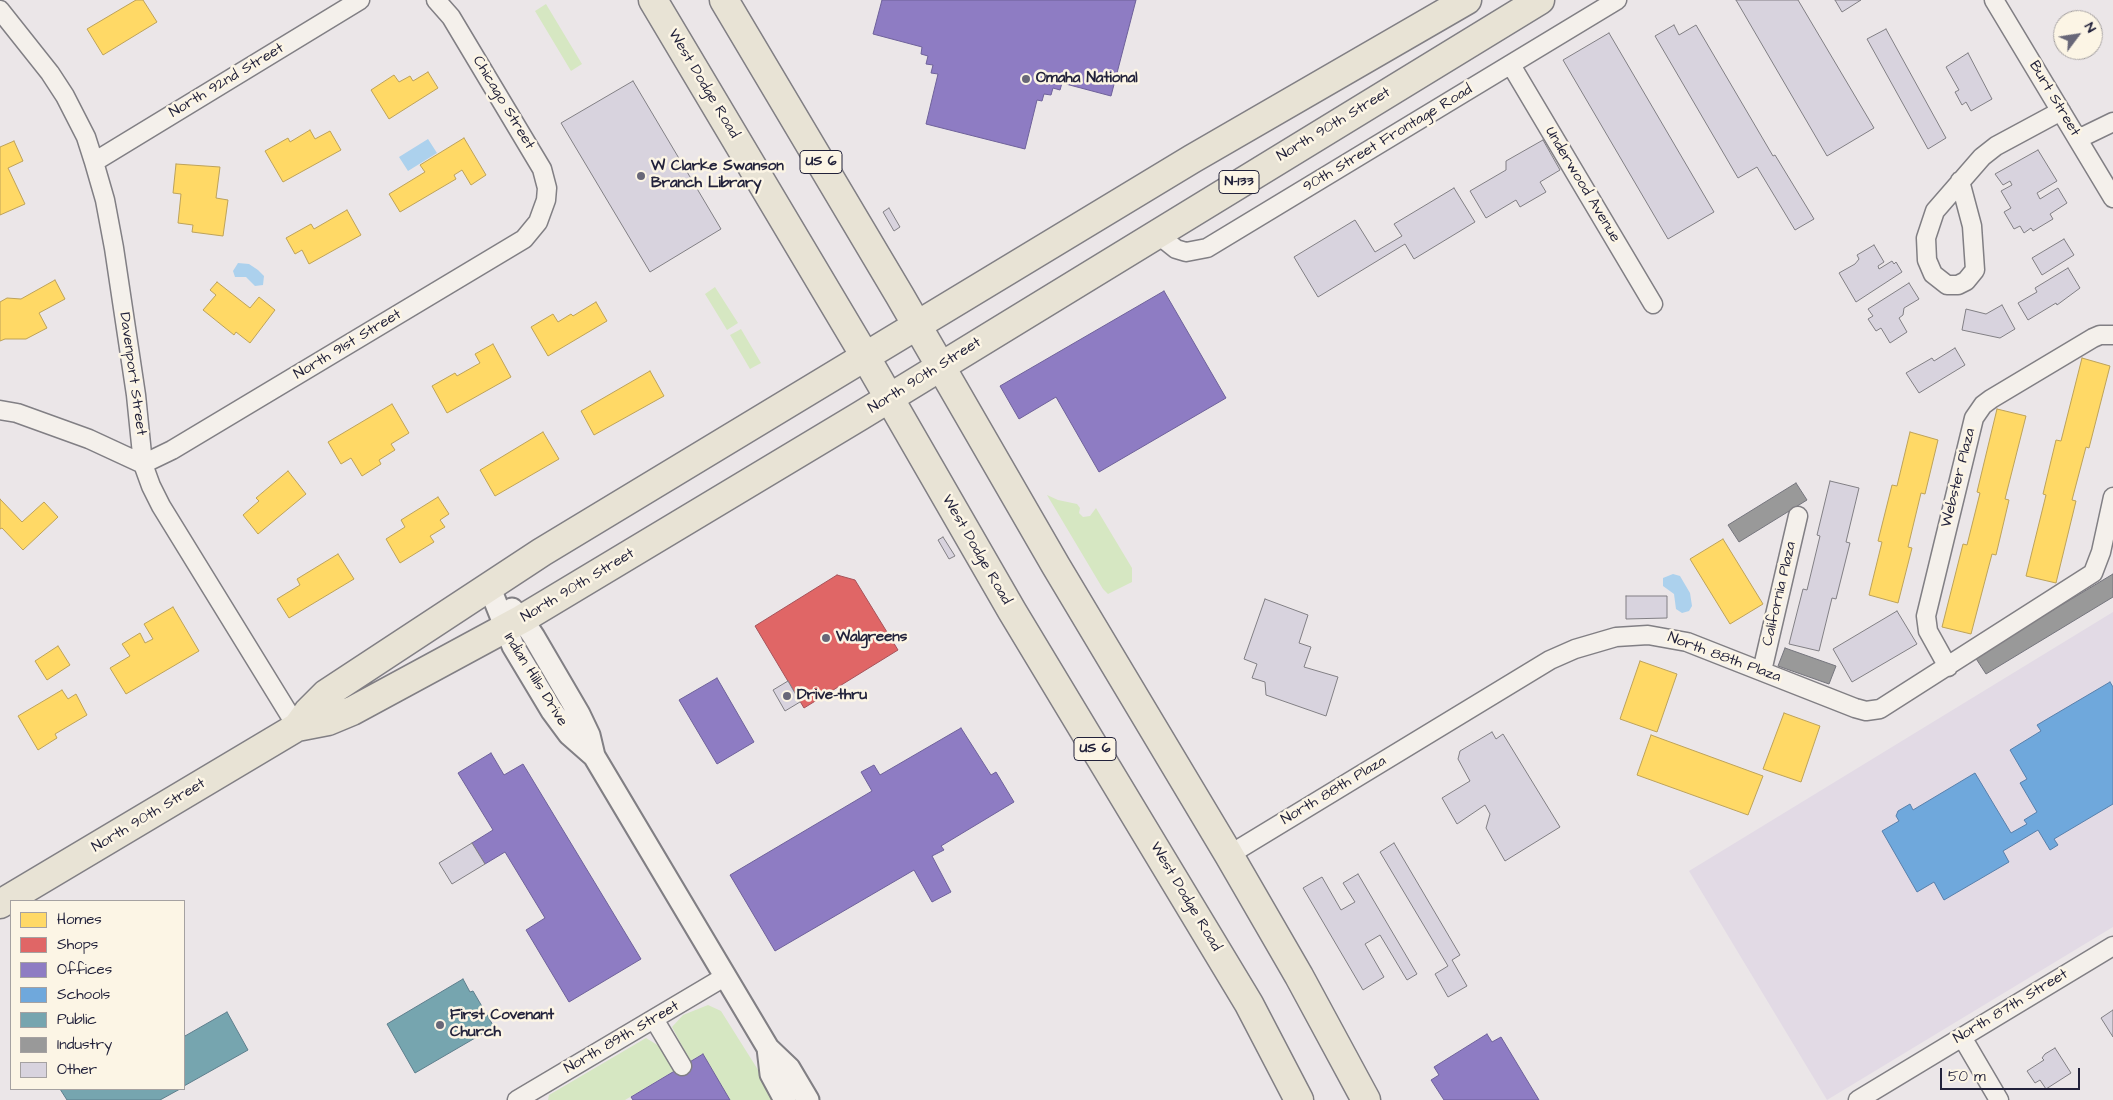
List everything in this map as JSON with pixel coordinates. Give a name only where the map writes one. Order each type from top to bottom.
[{"type":"main road","name":"West Dodge Road","points":[[652,0],[865,356],[1012,611],[1249,1004],[1299,1100]]},
{"type":"main road","name":"US 6","points":[[724,0],[916,324],[1056,566],[1229,855],[1299,976],[1366,1100]]},
{"type":"main road","name":"North 90th Street","points":[[297,727],[308,712],[326,694],[489,586],[916,324],[1192,159],[1467,0]]},
{"type":"main road","name":"North 90th Street","points":[[0,904],[297,727],[328,722],[352,712],[513,624],[889,398],[1534,1]]},
{"type":"street","name":"North 92nd Street","points":[[94,162],[360,0]]},
{"type":"street","name":"Chicago Street","points":[[436,0],[451,17],[542,169],[547,188],[542,214]]},
{"type":"street","name":"90th Street Frontage Road","points":[[1156,233],[1176,249],[1186,252],[1207,248],[1617,0]]},
{"type":"street","name":"Burt Street","points":[[1994,0],[2113,198]]},
{"type":"street","name":"Davenport Street","points":[[0,10],[50,73],[65,96],[86,137],[94,162],[105,200],[114,248],[136,395],[143,464],[161,506],[297,727]]},
{"type":"street","name":"Underwood Avenue","points":[[1511,65],[1653,304]]},
{"type":"street","points":[[1960,182],[1972,226],[1975,270],[1966,281],[1958,285],[1947,285],[1933,274],[1927,260],[1926,238],[1935,210],[1982,157],[1996,146],[2061,111]]},
{"type":"street","points":[[2078,139],[2113,122]]},
{"type":"street","name":"North 91st Street","points":[[143,464],[180,445],[514,246],[530,233],[542,214]]},
{"type":"street","name":"Webster Plaza","points":[[1948,667],[1928,631],[1926,616],[1974,418],[1978,411],[1991,399],[2076,348],[2100,335],[2113,335]]},
{"type":"street","points":[[0,410],[17,413],[89,439],[143,464]]},
{"type":"street","name":"North 88th Plaza","points":[[1229,855],[1550,660],[1585,645],[1616,636],[1664,636],[1687,642],[1866,711],[1885,706],[2093,573],[2102,552],[2113,498]]},
{"type":"street","name":"California Plaza","points":[[1762,671],[1798,516]]},
{"type":"street","name":"Indian Hills Drive","points":[[489,586],[513,624],[560,722],[594,756],[768,1048],[789,1068],[808,1100]]},
{"type":"street","name":"North 87th Street","points":[[1858,1100],[2113,946]]},
{"type":"street","name":"North 89th Street","points":[[528,1097],[726,976]]},
{"type":"street","points":[[654,1019],[682,1066]]},
{"type":"street","points":[[1962,1037],[2000,1100]]},
{"type":"street","name":"Indian Hills Drive","points":[[768,1048],[772,1074],[785,1100]]},
{"type":"shaded area","points":[[2113,612],[2113,927],[1827,1100],[1689,871]]},
{"type":"green space","points":[[546,4],[582,64],[571,71],[535,11]]},
{"type":"green space","points":[[715,287],[738,323],[727,330],[705,294]]},
{"type":"green space","points":[[741,329],[761,363],[750,369],[730,335]]},
{"type":"green space","points":[[1047,495],[1058,500],[1077,504],[1080,508],[1079,513],[1083,517],[1090,516],[1096,508],[1132,568],[1132,582],[1108,594],[1103,589]]},
{"type":"green space","points":[[708,1005],[721,1011],[777,1100],[730,1100],[703,1054],[690,1061],[672,1027],[683,1015]]},
{"type":"green space","points":[[646,1038],[659,1046],[674,1071],[625,1100],[548,1100],[549,1095]]},
{"type":"water","points":[[428,139],[437,153],[408,171],[399,157]]},
{"type":"water","points":[[238,263],[249,264],[258,270],[264,276],[263,285],[255,286],[246,277],[235,277],[233,271]]},
{"type":"water","points":[[1673,574],[1680,576],[1690,593],[1692,606],[1689,611],[1682,613],[1676,609],[1674,594],[1663,586],[1663,578]]},
{"type":"building: Homes","points":[[136,0],[143,0],[157,22],[103,55],[87,29]]},
{"type":"building: Homes","points":[[428,72],[438,88],[389,119],[371,90],[394,75],[399,82],[410,76],[413,81]]},
{"type":"building: Homes","points":[[310,130],[315,139],[330,131],[341,150],[283,182],[265,151],[288,138],[290,142]]},
{"type":"building: Homes","points":[[464,138],[486,175],[471,185],[462,170],[454,175],[456,179],[400,212],[389,194],[425,172],[420,165]]},
{"type":"building: Homes","points":[[14,141],[23,161],[8,168],[25,204],[0,215],[0,147]]},
{"type":"building: Homes","points":[[176,164],[220,167],[216,198],[228,200],[223,236],[192,232],[193,225],[178,223],[181,194],[173,193]]},
{"type":"building: Homes","points":[[347,210],[361,235],[309,264],[302,250],[295,254],[286,238],[311,224],[314,229]]},
{"type":"building: Homes","points":[[55,280],[65,299],[39,313],[47,328],[26,339],[5,339],[0,341],[0,302],[7,298],[21,299]]},
{"type":"building: Homes","points":[[217,282],[250,308],[259,297],[275,310],[250,343],[236,332],[234,335],[203,310],[216,295],[210,290]]},
{"type":"building: Homes","points":[[596,302],[607,321],[548,356],[531,327],[553,314],[558,322],[571,314],[573,316]]},
{"type":"building: Homes","points":[[493,344],[511,377],[447,413],[432,386],[455,373],[457,376],[480,363],[475,354]]},
{"type":"building: Homes","points":[[2082,358],[2110,366],[2089,448],[2086,447],[2072,500],[2076,501],[2056,583],[2026,576],[2046,495],[2043,494],[2056,440],[2061,441]]},
{"type":"building: Homes","points":[[650,371],[664,396],[594,435],[581,411]]},
{"type":"building: Homes","points":[[392,404],[409,433],[391,444],[395,450],[379,460],[381,464],[362,476],[351,458],[341,464],[328,442]]},
{"type":"building: Homes","points":[[1997,409],[2026,416],[2005,499],[2009,500],[1996,555],[1992,554],[1971,634],[1942,627],[1963,544],[1967,545],[1980,493],[1977,492]]},
{"type":"building: Homes","points":[[543,432],[559,459],[495,496],[480,470]]},
{"type":"building: Homes","points":[[1910,432],[1938,440],[1925,494],[1921,493],[1908,547],[1912,548],[1898,603],[1869,595],[1882,542],[1878,541],[1892,485],[1897,486]]},
{"type":"building: Homes","points":[[288,471],[306,494],[258,534],[243,515],[259,501],[256,498]]},
{"type":"building: Homes","points":[[438,497],[449,514],[440,520],[445,527],[430,536],[434,542],[400,563],[386,539],[405,527],[401,520]]},
{"type":"building: Homes","points":[[0,499],[22,522],[44,502],[58,517],[23,550],[2,528],[0,529]]},
{"type":"building: Homes","points":[[1723,539],[1763,604],[1730,624],[1690,559]]},
{"type":"building: Homes","points":[[338,554],[354,579],[289,618],[277,599],[300,585],[297,579]]},
{"type":"building: Homes","points":[[173,607],[199,651],[126,694],[110,668],[130,656],[122,644],[140,633],[145,643],[153,639],[144,624]]},
{"type":"building: Homes","points":[[58,646],[70,665],[47,680],[35,661]]},
{"type":"building: Homes","points":[[1640,661],[1677,674],[1657,732],[1620,719]]},
{"type":"building: Homes","points":[[62,690],[68,699],[76,694],[87,715],[55,734],[57,738],[38,750],[18,716]]},
{"type":"building: Homes","points":[[1784,713],[1820,726],[1801,782],[1763,769]]},
{"type":"building: Homes","points":[[1651,735],[1763,776],[1748,815],[1637,775]]},
{"type":"building: Shops","name":"Walgreens","points":[[837,575],[855,580],[898,650],[804,708],[755,626]]},
{"type":"building: Offices","name":"Omaha National","points":[[882,0],[1136,0],[1111,96],[1062,83],[1060,90],[1053,88],[1051,95],[1044,94],[1042,101],[1037,100],[1025,149],[926,124],[938,74],[931,73],[933,65],[926,64],[928,56],[921,54],[922,47],[873,34]]},
{"type":"building: Offices","points":[[1164,291],[1226,398],[1099,472],[1056,397],[1019,419],[1000,386]]},
{"type":"building: Offices","points":[[717,678],[754,742],[717,764],[679,700]]},
{"type":"building: Offices","points":[[961,728],[991,775],[996,772],[1014,802],[941,846],[944,850],[932,856],[951,892],[932,902],[914,870],[775,951],[730,875],[872,791],[861,772],[874,765],[880,775]]},
{"type":"building: Offices","points":[[491,753],[504,775],[523,764],[641,959],[569,1002],[526,930],[545,918],[505,852],[485,864],[472,843],[493,830],[458,773]]},
{"type":"building: Offices","points":[[1487,1034],[1492,1042],[1501,1037],[1539,1100],[1444,1100],[1431,1080],[1439,1075],[1434,1067]]},
{"type":"building: Offices","points":[[703,1054],[730,1100],[633,1100],[631,1097]]},
{"type":"building: Schools","points":[[2110,682],[2113,687],[2113,804],[2054,839],[2058,845],[2050,850],[2038,830],[2003,851],[2009,862],[1944,900],[1934,882],[1917,892],[1882,831],[1899,821],[1896,816],[1898,811],[1910,804],[1913,810],[1975,773],[2011,833],[2027,824],[2024,820],[2037,812],[2020,783],[2027,779],[2010,750],[2041,731],[2037,725]]},
{"type":"building: Public","name":"First Covenant Church","points":[[463,979],[470,992],[473,991],[494,1027],[415,1073],[387,1024]]},
{"type":"building: Public","points":[[227,1012],[248,1050],[185,1085],[185,1036]]},
{"type":"building: Public","points":[[61,1090],[178,1090],[160,1100],[67,1100]]},
{"type":"building: Industry","points":[[1796,483],[1807,500],[1739,542],[1728,525]]},
{"type":"building: Industry","points":[[2113,574],[2113,597],[1986,674],[1975,657]]},
{"type":"building: Industry","points":[[1785,648],[1836,666],[1829,684],[1778,666]]},
{"type":"building: Other","points":[[1736,0],[1798,0],[1874,128],[1827,156]]},
{"type":"building: Other","points":[[1835,0],[1861,0],[1842,12]]},
{"type":"building: Other","points":[[1674,25],[1679,35],[1696,25],[1773,156],[1775,155],[1814,219],[1795,230],[1757,167],[1738,178],[1655,36]]},
{"type":"building: Other","points":[[1886,29],[1946,138],[1928,149],[1867,39]]},
{"type":"building: Other","points":[[1609,33],[1714,212],[1668,239],[1563,60]]},
{"type":"building: Other","points":[[1968,53],[1992,99],[1971,111],[1966,102],[1962,105],[1955,92],[1959,90],[1946,67]]},
{"type":"building: Other","name":"W Clarke Swanson Branch Library","points":[[633,81],[721,229],[650,272],[561,123]]},
{"type":"building: Other","points":[[1543,140],[1560,170],[1540,182],[1546,192],[1520,207],[1516,200],[1486,218],[1470,191],[1506,170],[1506,161]]},
{"type":"building: Other","points":[[2038,150],[2057,181],[2037,193],[2040,199],[2058,188],[2067,203],[2050,214],[2053,219],[2033,231],[2031,228],[2024,233],[2020,226],[2014,229],[2004,212],[2011,208],[2001,191],[2012,185],[2010,181],[2003,185],[1995,174]]},
{"type":"building: Other","points":[[1454,188],[1475,222],[1414,259],[1405,244],[1318,297],[1294,257],[1355,220],[1375,252],[1402,236],[1394,224]]},
{"type":"building: Other","points":[[889,208],[900,227],[894,231],[883,212]]},
{"type":"building: Other","points":[[2064,239],[2074,255],[2042,275],[2032,258]]},
{"type":"building: Other","points":[[1874,245],[1884,262],[1878,266],[1879,269],[1892,261],[1894,264],[1896,262],[1902,272],[1856,302],[1839,273],[1855,264],[1859,259],[1857,255]]},
{"type":"building: Other","points":[[2068,268],[2080,288],[2057,305],[2056,303],[2028,320],[2018,303],[2037,292],[2035,288]]},
{"type":"building: Other","points":[[1909,283],[1919,299],[1904,308],[1903,315],[1899,318],[1907,332],[1890,343],[1881,328],[1876,331],[1868,319],[1873,316],[1868,309]]},
{"type":"building: Other","points":[[2002,305],[2015,329],[2000,338],[1962,330],[1966,309],[1986,314]]},
{"type":"building: Other","points":[[1955,348],[1965,365],[1919,393],[1906,373],[1932,358],[1934,361]]},
{"type":"building: Other","points":[[1830,481],[1859,488],[1846,542],[1850,543],[1836,599],[1832,598],[1819,651],[1789,644],[1803,589],[1807,590],[1820,536],[1817,535]]},
{"type":"building: Other","points":[[943,537],[955,556],[949,559],[938,540]]},
{"type":"building: Other","points":[[1626,596],[1667,596],[1667,618],[1626,619]]},
{"type":"building: Other","points":[[1265,599],[1308,615],[1299,643],[1311,647],[1304,667],[1338,677],[1326,716],[1266,695],[1265,682],[1252,678],[1257,664],[1244,659]]},
{"type":"building: Other","points":[[1897,611],[1917,644],[1852,682],[1833,649]]},
{"type":"building: Other","name":"Drive-thru","points":[[788,681],[800,702],[785,711],[773,690]]},
{"type":"building: Other","points":[[1492,732],[1496,739],[1503,734],[1560,827],[1505,861],[1486,828],[1490,814],[1485,805],[1457,824],[1442,798],[1470,781],[1458,759],[1460,751]]},
{"type":"building: Other","points":[[472,843],[485,864],[452,884],[439,863]]},
{"type":"building: Other","points":[[1394,843],[1460,955],[1452,960],[1467,986],[1448,997],[1435,974],[1448,966],[1380,852]]},
{"type":"building: Other","points":[[1358,874],[1417,974],[1407,980],[1380,935],[1365,944],[1384,977],[1363,990],[1303,888],[1322,877],[1341,910],[1355,902],[1343,883]]},
{"type":"building: Other","points":[[2113,1010],[2113,1037],[2101,1018]]},
{"type":"building: Other","points":[[2055,1048],[2071,1073],[2046,1089],[2040,1080],[2035,1083],[2027,1071],[2044,1060],[2042,1058],[2045,1054]]},
{"type":"place","name":"Omaha National","points":[[1026,79]]},
{"type":"place","name":"W Clarke Swanson Branch Library","points":[[641,176]]},
{"type":"place","name":"Walgreens","points":[[826,638]]},
{"type":"place","name":"Drive-thru","points":[[787,696]]},
{"type":"place","name":"First Covenant Church","points":[[440,1025]]}]
